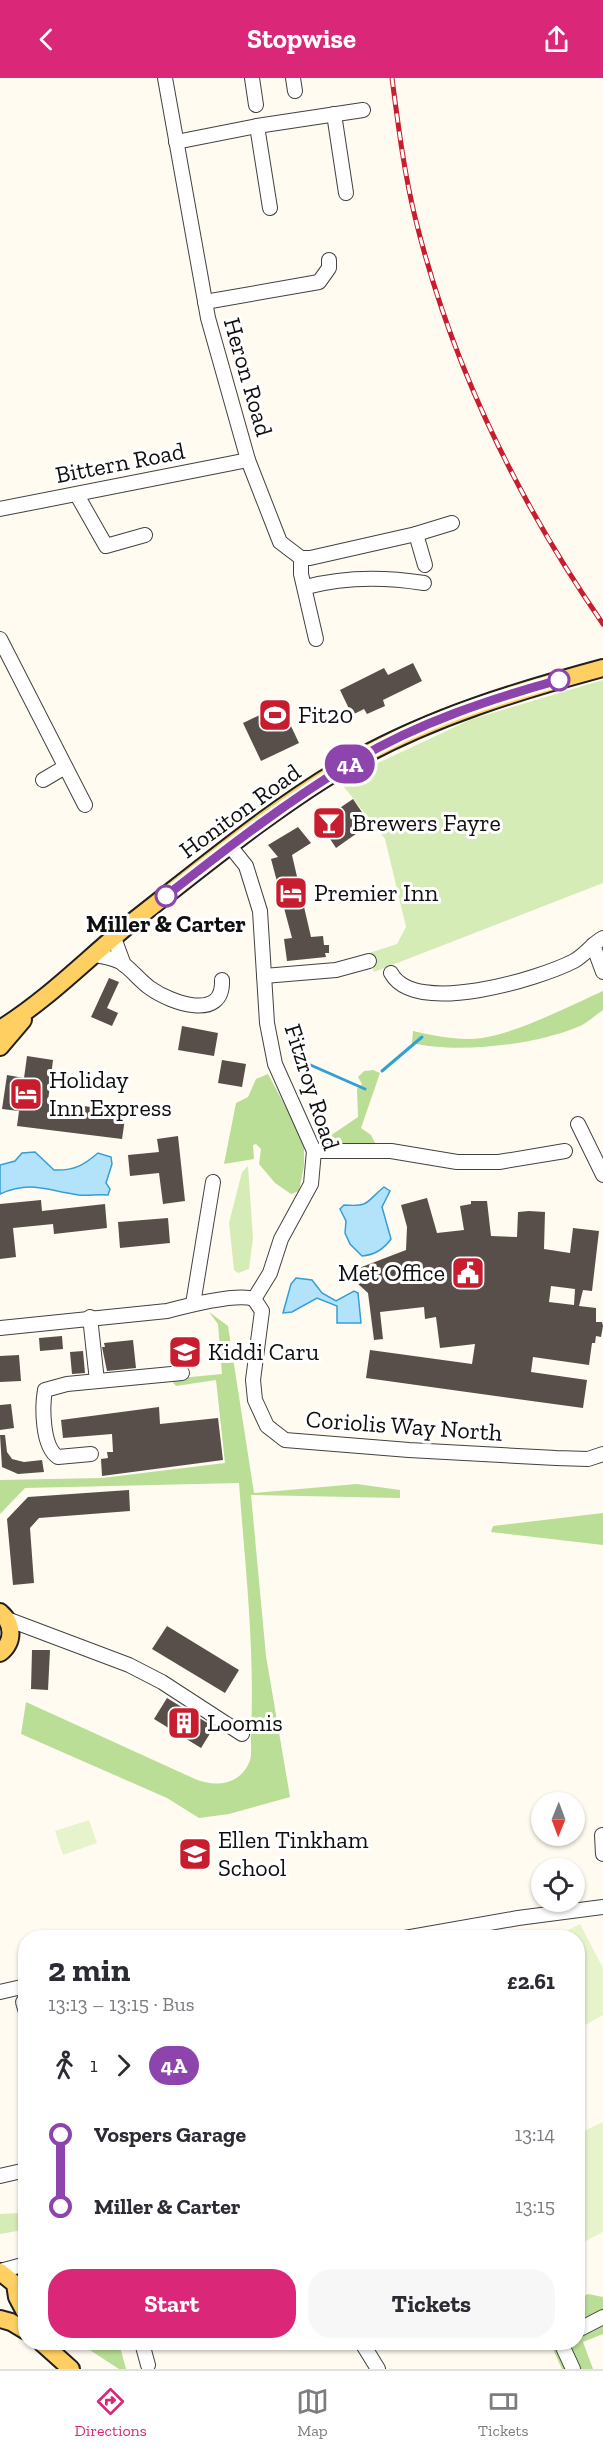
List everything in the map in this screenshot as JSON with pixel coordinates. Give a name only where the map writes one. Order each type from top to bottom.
[{"type":"main road","name":"Honiton Road","points":[[0,1047],[36,1006],[114,938],[230,846],[356,760],[402,737],[492,699],[603,668]]},
{"type":"main road","name":"Honiton Road","points":[[0,1029],[36,1006]]},
{"type":"main road","points":[[0,1653],[10,1639],[3,1616]]},
{"type":"main road","points":[[0,2272],[18,2283]]},
{"type":"main road","points":[[0,2318],[10,2311],[18,2287]]},
{"type":"main road","points":[[0,2318],[18,2326]]},
{"type":"main road","points":[[50,2350],[71,2369]]},
{"type":"street","name":"Heron Road","points":[[165,78],[205,302],[248,460],[280,542],[301,558]]},
{"type":"street","points":[[252,78],[256,105]]},
{"type":"street","points":[[176,142],[257,126],[363,110]]},
{"type":"street","points":[[334,114],[346,193]]},
{"type":"street","points":[[257,126],[270,208]]},
{"type":"street","points":[[205,302],[320,282],[328,268],[329,260]]},
{"type":"street","name":"Bittern Road","points":[[0,509],[248,460]]},
{"type":"street","points":[[77,495],[106,546],[145,535]]},
{"type":"street","points":[[316,639],[301,558],[329,555],[452,523]]},
{"type":"street","points":[[416,534],[425,565]]},
{"type":"street","points":[[306,587],[345,580],[408,580],[424,583]]},
{"type":"street","points":[[0,639],[85,805]]},
{"type":"street","points":[[43,780],[65,767]]},
{"type":"street","name":"Fitzroy Road","points":[[230,846],[246,866],[260,911],[268,1032],[275,1064],[314,1151],[311,1184],[281,1239],[270,1273],[254,1299]]},
{"type":"street","points":[[114,938],[124,965]]},
{"type":"street","points":[[391,973],[399,984],[429,994],[506,985],[530,979],[573,961],[598,941],[603,972]]},
{"type":"street","points":[[95,955],[111,958],[124,965],[153,990],[173,1000],[205,1007],[217,1002],[222,980]]},
{"type":"street","points":[[264,975],[336,970],[369,961]]},
{"type":"street","points":[[578,1124],[603,1174]]},
{"type":"street","points":[[314,1151],[391,1151],[457,1162],[499,1162],[566,1151]]},
{"type":"street","points":[[193,1304],[213,1182]]},
{"type":"street","points":[[1,1329],[90,1317],[167,1311],[193,1304],[242,1297],[254,1299]]},
{"type":"street","name":"Coriolis Way North","points":[[254,1299],[262,1311],[253,1380],[255,1400],[267,1426],[285,1440],[556,1458],[588,1459],[603,1454]]},
{"type":"street","points":[[90,1317],[97,1382]]},
{"type":"street","points":[[91,1454],[58,1457],[53,1455],[48,1444],[45,1390],[49,1387],[182,1373]]},
{"type":"street","points":[[3,1616],[44,1634],[129,1665],[162,1682],[242,1734]]},
{"type":"street","points":[[10,1639],[44,1634]]},
{"type":"street","points":[[602,1835],[603,1854]]},
{"type":"street","points":[[450,1930],[603,1907]]},
{"type":"street","points":[[0,1992],[18,1988]]},
{"type":"street","points":[[0,2176],[18,2172]]},
{"type":"street","points":[[0,2272],[18,2266]]},
{"type":"street","points":[[585,2327],[603,2318]]},
{"type":"street","points":[[144,2350],[148,2365]]},
{"type":"street","points":[[366,2350],[378,2369]]},
{"type":"street","points":[[564,2350],[573,2369]]},
{"type":"green space","points":[[603,680],[603,883],[374,972],[366,954],[397,944],[406,927],[385,839],[341,783],[365,769],[472,719]]},
{"type":"green space","points":[[603,991],[603,1010],[580,1026],[562,1033],[497,1046],[451,1048],[412,1043],[413,1031],[465,1039],[496,1035],[543,1018]]},
{"type":"green space","points":[[373,1070],[380,1073],[361,1128],[371,1135],[375,1143],[329,1144],[324,1140],[358,1117],[357,1089],[362,1084],[358,1077],[364,1071]]},
{"type":"green space","points":[[268,1074],[304,1141],[304,1166],[299,1191],[291,1194],[275,1183],[259,1164],[261,1149],[256,1144],[253,1145],[254,1159],[224,1164],[236,1103],[248,1097],[256,1079]]},
{"type":"green space","points":[[248,1166],[253,1238],[249,1269],[238,1273],[234,1270],[229,1223],[242,1172]]},
{"type":"green space","points":[[209,1312],[228,1326],[254,1493],[357,1484],[400,1490],[400,1498],[251,1495],[266,1656],[290,1797],[229,1814],[199,1818],[167,1798],[21,1734],[26,1702],[203,1782],[225,1783],[244,1771],[251,1756],[252,1669],[239,1483],[25,1488],[0,1514],[0,1480],[102,1478],[225,1463],[216,1380],[176,1386],[170,1379],[222,1374],[218,1324]]},
{"type":"green space","points":[[603,1513],[603,1545],[491,1532],[493,1526]]},
{"type":"green space","points":[[89,1820],[97,1843],[63,1855],[55,1831]]},
{"type":"green space","points":[[580,1924],[583,1930],[568,1930]]},
{"type":"green space","points":[[585,1934],[603,1968],[603,2015],[585,2025]]},
{"type":"green space","points":[[603,2122],[603,2232],[585,2241],[585,2131]]},
{"type":"green space","points":[[18,2213],[18,2230],[0,2234],[0,2214]]},
{"type":"green space","points":[[585,2296],[603,2297],[603,2334],[585,2341]]},
{"type":"green space","points":[[585,2347],[593,2369],[562,2369],[553,2350],[585,2350]]},
{"type":"green space","points":[[90,2350],[121,2350],[126,2369],[119,2369]]},
{"type":"water","points":[[35,1152],[54,1170],[78,1166],[98,1153],[111,1157],[112,1164],[106,1183],[110,1189],[108,1195],[79,1195],[31,1187],[0,1194],[0,1165],[15,1161],[22,1153]]},
{"type":"water","points":[[384,1187],[390,1191],[382,1207],[391,1239],[378,1251],[362,1256],[350,1244],[345,1233],[346,1221],[340,1209],[344,1205],[364,1204]]},
{"type":"water","points":[[296,1278],[312,1280],[322,1293],[336,1301],[354,1291],[358,1293],[361,1323],[337,1323],[337,1306],[317,1298],[292,1312],[283,1313],[291,1284]]},
{"type":"building","points":[[413,663],[422,681],[383,700],[385,706],[367,714],[364,709],[352,715],[340,690],[384,668],[388,675]]},
{"type":"building","points":[[281,705],[299,743],[261,761],[243,723]]},
{"type":"building","name":"Brewers Fayre","points":[[353,799],[370,824],[336,848],[319,822]]},
{"type":"building","name":"Premier Inn","points":[[298,827],[311,843],[292,855],[311,937],[323,936],[324,945],[329,945],[329,953],[325,953],[326,957],[287,961],[284,939],[292,938],[271,859],[278,857],[268,845]]},
{"type":"building","name":"Miller & Carter","points":[[109,978],[119,982],[107,1008],[118,1013],[112,1026],[91,1017]]},
{"type":"building","points":[[182,1026],[218,1033],[214,1056],[178,1050]]},
{"type":"building","name":"Holiday Inn Express","points":[[27,1056],[53,1060],[48,1101],[126,1112],[122,1139],[17,1126],[19,1111],[2,1109],[7,1075],[24,1078]]},
{"type":"building","points":[[222,1060],[246,1064],[242,1087],[218,1083]]},
{"type":"building","points":[[178,1136],[185,1201],[163,1204],[159,1173],[130,1176],[128,1155],[159,1152],[157,1139]]},
{"type":"building","name":"Met Office","points":[[427,1198],[437,1233],[464,1230],[460,1206],[471,1204],[471,1201],[487,1201],[491,1236],[517,1237],[518,1212],[545,1212],[544,1249],[570,1253],[573,1228],[599,1231],[592,1291],[583,1290],[579,1306],[596,1308],[596,1322],[602,1322],[603,1326],[601,1337],[596,1336],[595,1343],[592,1343],[589,1365],[533,1357],[531,1372],[587,1380],[583,1408],[366,1378],[370,1350],[472,1364],[475,1344],[440,1348],[436,1317],[425,1319],[424,1307],[380,1312],[383,1339],[374,1340],[368,1293],[346,1273],[406,1250],[407,1227],[401,1205]],"holes":[[[551,1286],[575,1289],[574,1305],[549,1302]]]},
{"type":"building","points":[[41,1200],[42,1211],[105,1204],[107,1228],[54,1234],[53,1224],[13,1228],[16,1257],[0,1259],[0,1204]]},
{"type":"building","points":[[168,1218],[170,1243],[120,1248],[118,1222]]},
{"type":"building","points":[[62,1336],[63,1349],[40,1351],[39,1338]]},
{"type":"building","points":[[133,1340],[136,1368],[107,1371],[102,1347],[105,1347],[104,1343]]},
{"type":"building","points":[[83,1351],[85,1373],[72,1374],[70,1352]]},
{"type":"building","points":[[19,1355],[21,1381],[0,1382],[0,1356]]},
{"type":"building","points":[[11,1404],[14,1428],[0,1430],[0,1405]]},
{"type":"building","points":[[159,1407],[160,1424],[218,1418],[223,1460],[102,1476],[101,1459],[108,1458],[107,1452],[113,1452],[112,1434],[63,1438],[61,1420]]},
{"type":"building","points":[[0,1435],[5,1435],[7,1452],[12,1459],[24,1462],[42,1460],[44,1472],[18,1474],[2,1467]]},
{"type":"building","points":[[129,1490],[130,1511],[39,1518],[30,1528],[34,1583],[13,1585],[7,1519],[28,1497]]},
{"type":"building","points":[[167,1626],[239,1670],[225,1693],[152,1649]]},
{"type":"building","points":[[32,1650],[50,1650],[48,1690],[31,1689]]},
{"type":"building","name":"Loomis","points":[[167,1698],[214,1727],[201,1748],[154,1719]]},
{"type":"waterway","points":[[382,1071],[422,1037]]},
{"type":"waterway","points":[[306,1063],[365,1089]]},
{"type":"railway","points":[[392,78],[404,165],[415,217],[430,272],[468,378],[516,480],[543,529],[603,624]]},
{"type":"bus line","name":"4A","points":[[166,896],[291,802],[356,760],[402,737],[492,699],[559,680]]},
{"type":"place","name":"Fit20","points":[[275,715]]},
{"type":"place","name":"Brewers Fayre","points":[[329,823]]},
{"type":"place","name":"Premier Inn","points":[[291,893]]},
{"type":"place","name":"Miller & Carter","points":[[166,896]]},
{"type":"place","name":"Holiday Inn Express","points":[[26,1094]]},
{"type":"place","name":"Met Office","points":[[468,1273]]},
{"type":"place","name":"Kiddi Caru","points":[[185,1352]]},
{"type":"place","name":"Loomis","points":[[184,1723]]},
{"type":"place","name":"Ellen Tinkham School","points":[[195,1854]]}]
